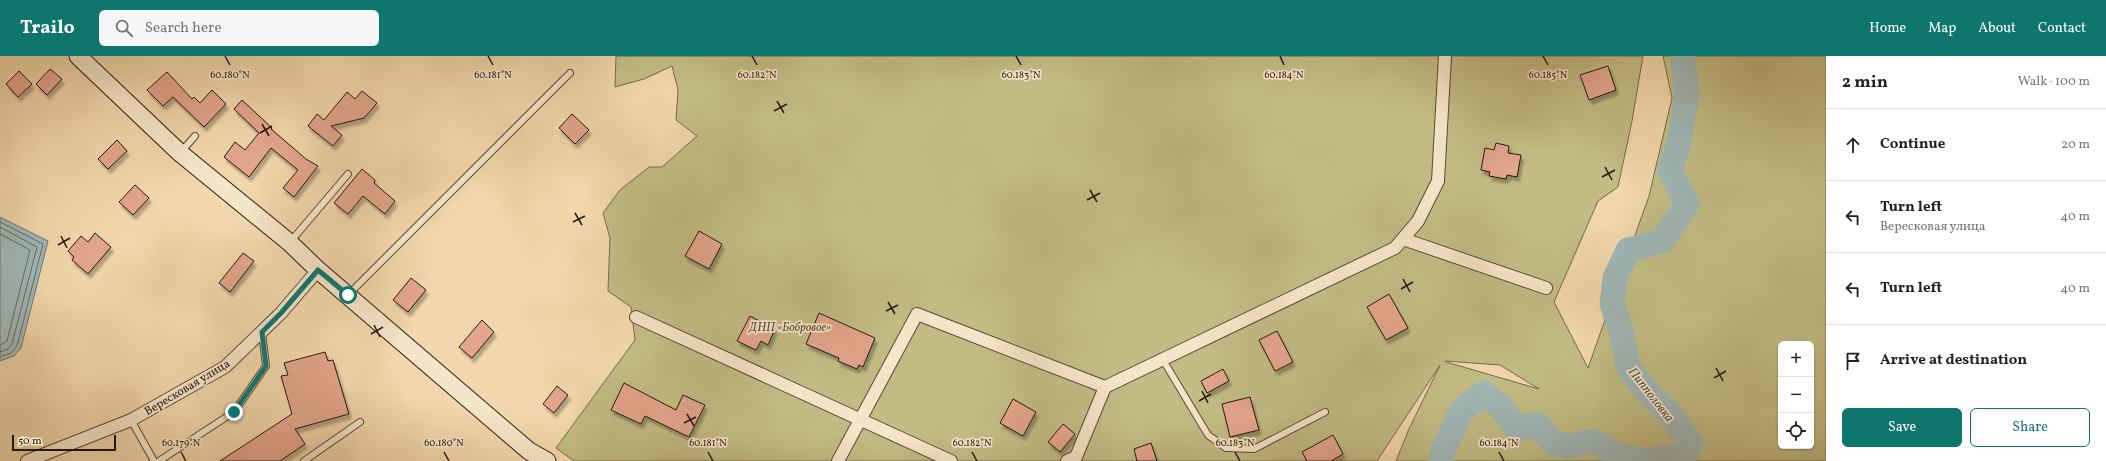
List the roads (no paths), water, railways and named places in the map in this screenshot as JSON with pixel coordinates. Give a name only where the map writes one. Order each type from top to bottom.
[{"type":"main road","points":[[78,56],[180,153],[290,243],[318,270],[529,451],[547,461]]},
{"type":"street","points":[[1074,460],[1105,387],[1395,248],[1418,221],[1438,181],[1447,56]]},
{"type":"street","points":[[1403,239],[1546,288]]},
{"type":"street","name":"Вересковая улица","points":[[27,461],[131,420],[225,367],[281,313],[318,270]]},
{"type":"street","points":[[838,461],[917,314],[1105,387]]},
{"type":"street","points":[[636,317],[860,421],[951,461]]},
{"type":"lane","points":[[348,295],[570,73]]},
{"type":"lane","points":[[180,153],[195,136]]},
{"type":"lane","points":[[290,243],[348,174]]},
{"type":"lane","points":[[159,461],[234,412],[266,366],[262,332]]},
{"type":"lane","points":[[1163,360],[1208,436],[1226,448],[1254,449],[1325,412]]},
{"type":"lane","points":[[131,420],[154,461]]},
{"type":"lane","points":[[304,461],[360,422]]},
{"type":"water","points":[[0,217],[48,241],[21,348],[14,356],[0,361]]},
{"type":"waterway","name":"Пипполовка","points":[[1441,461],[1443,451],[1462,410],[1484,393],[1503,410],[1517,429],[1537,424],[1554,444],[1568,446],[1594,441],[1616,454],[1641,461],[1685,455],[1691,443],[1670,414],[1650,395],[1628,367],[1623,338],[1612,304],[1615,278],[1628,250],[1662,241],[1687,204],[1670,170],[1679,143],[1687,95],[1682,56]]},
{"type":"park label","name":"ДНП «Бобровое»","points":[[790,327]]}]
